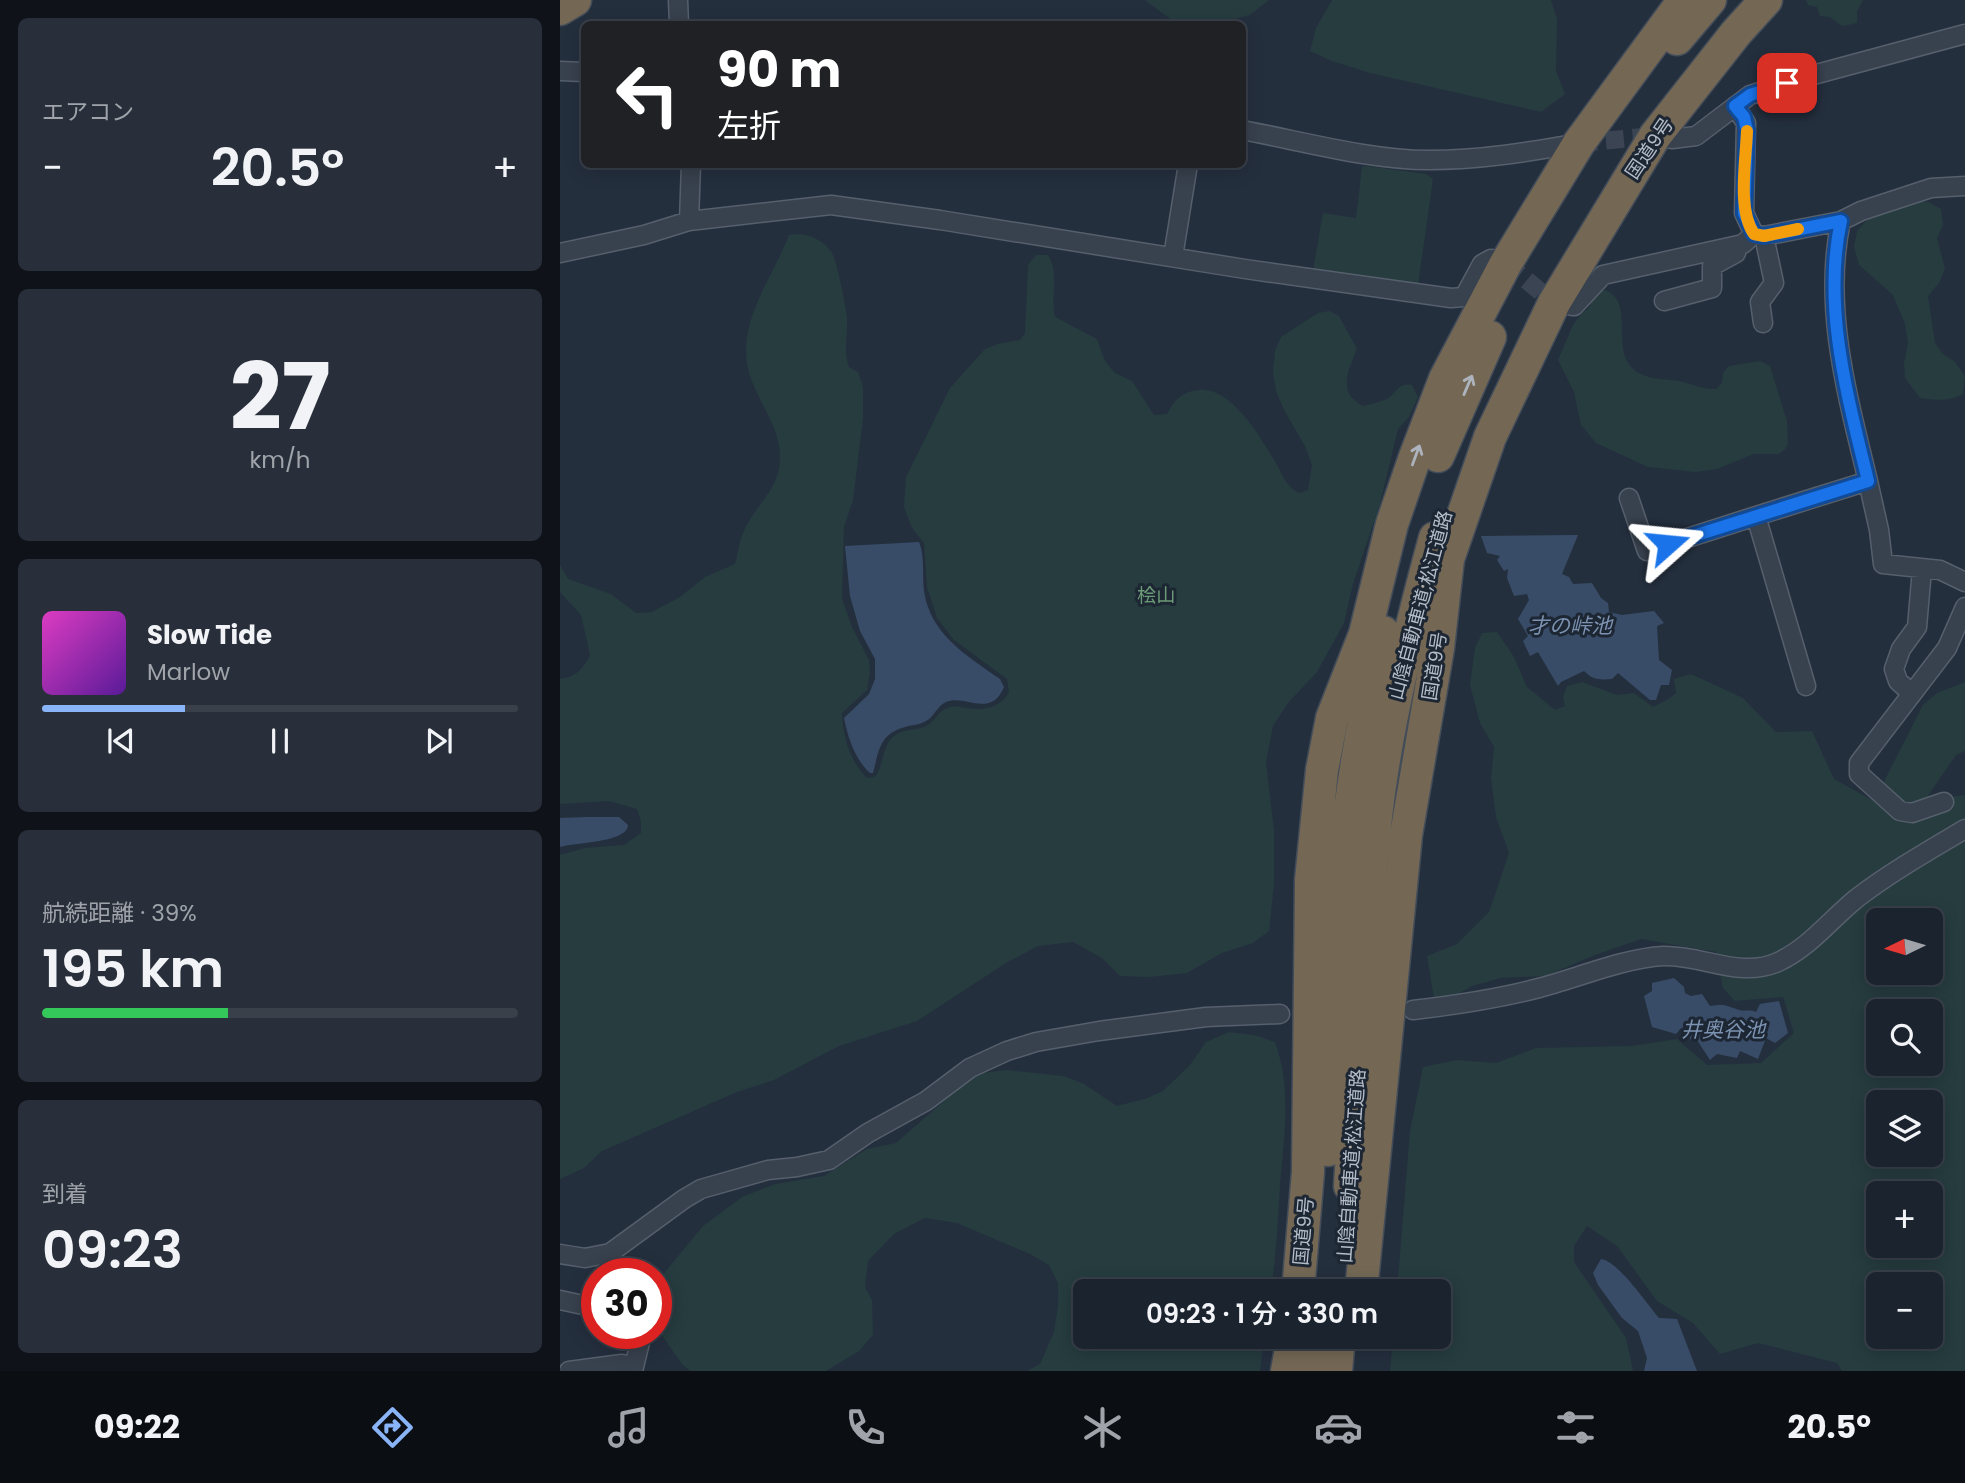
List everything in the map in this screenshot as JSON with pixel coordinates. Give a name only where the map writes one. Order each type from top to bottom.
[{"type":"highway","points":[[560,9],[575,0]]},
{"type":"highway","name":"国道9号","points":[[1299,1279],[1308,1172],[1311,880],[1322,770],[1332,718],[1365,634],[1392,524],[1445,379],[1506,263],[1579,143],[1684,0]]},
{"type":"highway","name":"山陰自動車道;松江道路","points":[[1341,1279],[1336,1224],[1342,900],[1352,791],[1367,701],[1387,615],[1411,532],[1441,446],[1477,363],[1514,289],[1594,151],[1625,107],[1710,0]]},
{"type":"highway","name":"山陰自動車道;松江道路","points":[[1322,1279],[1336,1224],[1379,793],[1399,680],[1436,536],[1464,451],[1498,372],[1572,231],[1659,100],[1742,0]]},
{"type":"highway","name":"国道9号","points":[[1362,1279],[1406,835],[1438,648],[1448,559],[1490,437],[1554,303],[1655,136],[1736,33],[1766,0]]},
{"type":"highway","points":[[1336,1224],[1381,900],[1411,721],[1448,559]]},
{"type":"highway","points":[[1336,1224],[1323,1003],[1326,868],[1344,731],[1365,634]]},
{"type":"highway","points":[[1287,1371],[1291,1349]]},
{"type":"highway","points":[[1313,1371],[1314,1349]]},
{"type":"highway","points":[[1336,1371],[1338,1349]]},
{"type":"highway","points":[[1357,1371],[1358,1349]]},
{"type":"street","points":[[678,0],[679,21]]},
{"type":"street","points":[[1655,136],[1672,139],[1696,136],[1750,95],[1965,34]]},
{"type":"street","points":[[560,71],[581,72]]},
{"type":"street","points":[[1735,106],[1746,123],[1744,213],[1774,283],[1760,302],[1763,323]]},
{"type":"street","points":[[1246,131],[1426,160],[1480,159],[1579,143]]},
{"type":"street","points":[[689,221],[691,168]]},
{"type":"street","points":[[1173,257],[1187,168]]},
{"type":"street","points":[[1554,303],[1574,306],[1603,275],[1754,238],[1841,221],[1860,211],[1931,188],[1962,186],[1965,204]]},
{"type":"street","points":[[560,253],[644,235],[689,221],[831,205],[1451,298],[1464,296],[1482,264],[1491,259],[1506,263]]},
{"type":"street","points":[[1841,221],[1836,248],[1835,294],[1840,351],[1879,530],[1883,564],[1940,570],[1965,582]]},
{"type":"street","points":[[1664,301],[1712,288],[1712,266],[1737,253],[1754,238]]},
{"type":"street","points":[[1629,498],[1647,551],[1868,481]]},
{"type":"street","points":[[1756,516],[1806,685]]},
{"type":"street","points":[[1912,694],[1898,681],[1894,669],[1901,649],[1917,626],[1922,569]]},
{"type":"street","points":[[1944,802],[1912,813],[1900,811],[1858,774],[1859,763],[1947,648],[1965,607]]},
{"type":"street","points":[[1413,1010],[1472,1003],[1663,956],[1751,970],[1779,962],[1802,947],[1857,898],[1901,867],[1965,829]]},
{"type":"street","points":[[560,1254],[586,1258],[610,1253],[701,1189],[768,1170],[829,1160],[867,1133],[926,1101],[970,1068],[1007,1051],[1036,1042],[1099,1031],[1206,1017],[1280,1014]]},
{"type":"street","points":[[560,1300],[581,1305]]},
{"type":"street","points":[[569,1371],[622,1364],[634,1369],[639,1349]]},
{"type":"green space","points":[[1145,0],[1269,0],[1250,15],[1226,21],[1173,21]]},
{"type":"green space","points":[[1332,0],[1551,0],[1557,19],[1556,71],[1565,94],[1541,112],[1370,73],[1332,61],[1310,51],[1316,28]]},
{"type":"green space","points":[[1806,0],[1863,0],[1857,12],[1857,23],[1842,26],[1830,17],[1820,16],[1817,7],[1808,5]]},
{"type":"green space","points":[[1362,167],[1426,174],[1433,179],[1418,285],[1366,280],[1356,274],[1313,270],[1323,213],[1356,218]]},
{"type":"green space","points":[[1911,202],[1928,202],[1941,209],[1943,225],[1937,238],[1945,269],[1939,283],[1928,296],[1935,343],[1965,376],[1963,394],[1958,397],[1937,400],[1920,398],[1905,378],[1904,364],[1908,343],[1905,324],[1893,295],[1859,265],[1854,247],[1857,231],[1867,220]]},
{"type":"green space","name":"桧山","points":[[799,234],[817,239],[832,253],[846,312],[847,361],[849,367],[858,372],[863,387],[863,419],[853,500],[844,527],[842,599],[852,627],[869,660],[870,672],[867,690],[842,713],[848,748],[867,778],[875,777],[888,743],[897,734],[926,726],[950,707],[991,707],[1001,702],[1009,692],[1007,679],[954,640],[937,618],[927,587],[924,543],[912,528],[904,507],[906,477],[950,388],[985,349],[1020,340],[1025,333],[1028,265],[1036,255],[1048,255],[1052,263],[1055,317],[1097,339],[1105,361],[1115,373],[1132,381],[1154,415],[1167,414],[1173,404],[1188,392],[1211,391],[1222,396],[1243,414],[1287,483],[1299,493],[1308,490],[1312,465],[1276,391],[1273,371],[1275,351],[1281,337],[1318,313],[1329,311],[1339,316],[1357,349],[1347,380],[1347,388],[1355,400],[1363,406],[1378,402],[1387,399],[1407,384],[1412,385],[1418,397],[1409,417],[1398,429],[1380,504],[1353,584],[1344,623],[1317,672],[1288,703],[1273,726],[1266,762],[1274,831],[1274,884],[1269,931],[1253,943],[1222,953],[1187,973],[1150,977],[1120,976],[1102,958],[1073,942],[1038,946],[1006,963],[917,1021],[839,1046],[774,1080],[737,1092],[602,1151],[584,1168],[560,1179],[560,855],[585,848],[624,845],[641,833],[641,822],[637,809],[609,801],[560,804],[560,679],[578,672],[590,655],[581,615],[560,592],[560,565],[568,579],[611,594],[636,613],[652,612],[680,597],[705,577],[735,564],[748,523],[776,479],[780,457],[777,435],[750,376],[746,357],[747,339],[757,304],[789,235]]},
{"type":"green space","points":[[1605,290],[1615,297],[1620,307],[1626,359],[1633,369],[1646,376],[1716,389],[1722,383],[1723,373],[1729,366],[1760,361],[1770,366],[1787,421],[1788,444],[1785,449],[1779,454],[1754,454],[1717,469],[1696,472],[1648,467],[1596,443],[1581,425],[1574,392],[1558,360],[1573,325],[1588,309],[1597,292]]},
{"type":"green space","points":[[1497,632],[1514,657],[1527,687],[1555,710],[1565,706],[1563,697],[1567,686],[1582,682],[1617,695],[1634,693],[1653,707],[1676,693],[1674,679],[1691,674],[1743,698],[1776,732],[1812,731],[1834,779],[1874,801],[1923,705],[1937,693],[1965,682],[1965,751],[1956,755],[1925,800],[1965,795],[1965,1371],[1842,1371],[1837,1363],[1758,1343],[1720,1354],[1693,1323],[1657,1301],[1617,1246],[1587,1226],[1574,1246],[1574,1262],[1626,1338],[1633,1371],[1390,1371],[1392,1349],[1451,1349],[1451,1279],[1398,1279],[1410,1131],[1423,1067],[1457,1060],[1496,1063],[1536,1048],[1632,1046],[1677,1039],[1707,1065],[1761,1063],[1794,1033],[1783,997],[1735,1001],[1723,988],[1716,952],[1641,939],[1545,976],[1501,978],[1472,986],[1446,1001],[1434,998],[1427,956],[1457,944],[1489,912],[1509,853],[1496,817],[1491,778],[1494,747],[1480,723],[1470,685],[1475,648],[1482,633]]},
{"type":"green space","points":[[1229,1032],[1254,1035],[1275,1042],[1280,1059],[1284,1077],[1285,1131],[1273,1279],[1073,1279],[1073,1349],[1263,1349],[1260,1371],[1027,1371],[1040,1364],[1054,1332],[1058,1283],[1049,1265],[1030,1254],[957,1223],[925,1218],[894,1234],[868,1261],[865,1287],[872,1300],[873,1335],[859,1351],[826,1371],[690,1371],[671,1349],[672,1264],[703,1226],[742,1197],[775,1184],[824,1176],[867,1149],[896,1143],[975,1074],[1007,1070],[1064,1076],[1084,1084],[1117,1106],[1163,1091],[1190,1065],[1206,1042]]},
{"type":"water","name":"才の峠池","points":[[1578,535],[1562,574],[1569,577],[1573,584],[1592,583],[1601,598],[1608,603],[1609,612],[1622,615],[1654,611],[1664,623],[1657,626],[1659,660],[1672,670],[1669,685],[1661,685],[1656,700],[1650,700],[1618,673],[1612,679],[1600,679],[1593,678],[1584,671],[1558,686],[1538,652],[1530,656],[1523,641],[1528,636],[1518,619],[1529,600],[1527,594],[1514,596],[1507,578],[1508,569],[1504,571],[1497,560],[1500,556],[1487,553],[1481,536]]},
{"type":"water","points":[[919,542],[923,559],[924,591],[934,620],[952,642],[1000,679],[1004,687],[999,697],[992,702],[946,702],[926,721],[896,730],[885,739],[873,773],[870,773],[853,748],[844,718],[869,694],[875,679],[875,659],[860,631],[850,596],[845,546]]},
{"type":"water","points":[[619,817],[628,825],[625,831],[610,839],[560,847],[560,818]]},
{"type":"water","name":"井奥谷池","points":[[1674,978],[1684,987],[1685,993],[1691,996],[1702,994],[1710,1006],[1725,1005],[1741,1011],[1756,1012],[1760,1004],[1779,1001],[1788,1033],[1775,1043],[1766,1038],[1758,1059],[1740,1051],[1737,1058],[1717,1054],[1710,1060],[1697,1040],[1692,1041],[1681,1028],[1676,1034],[1652,1027],[1644,996],[1652,991],[1652,983]]},
{"type":"water","points":[[1601,1259],[1624,1275],[1659,1318],[1677,1319],[1697,1371],[1644,1371],[1647,1358],[1638,1331],[1622,1318],[1598,1285],[1593,1273]]},
{"type":"tunnel","points":[[1579,143],[1655,136]]},
{"type":"tunnel","points":[[1506,263],[1554,303]]},
{"type":"slow traffic","points":[[1747,131],[1744,213],[1749,226],[1754,234],[1764,236],[1798,229]]},
{"type":"route","points":[[1668,544],[1868,481],[1840,351],[1835,294],[1836,248],[1841,221],[1764,236],[1754,234],[1744,213],[1747,130],[1744,117],[1735,106],[1750,95],[1787,83]]}]
